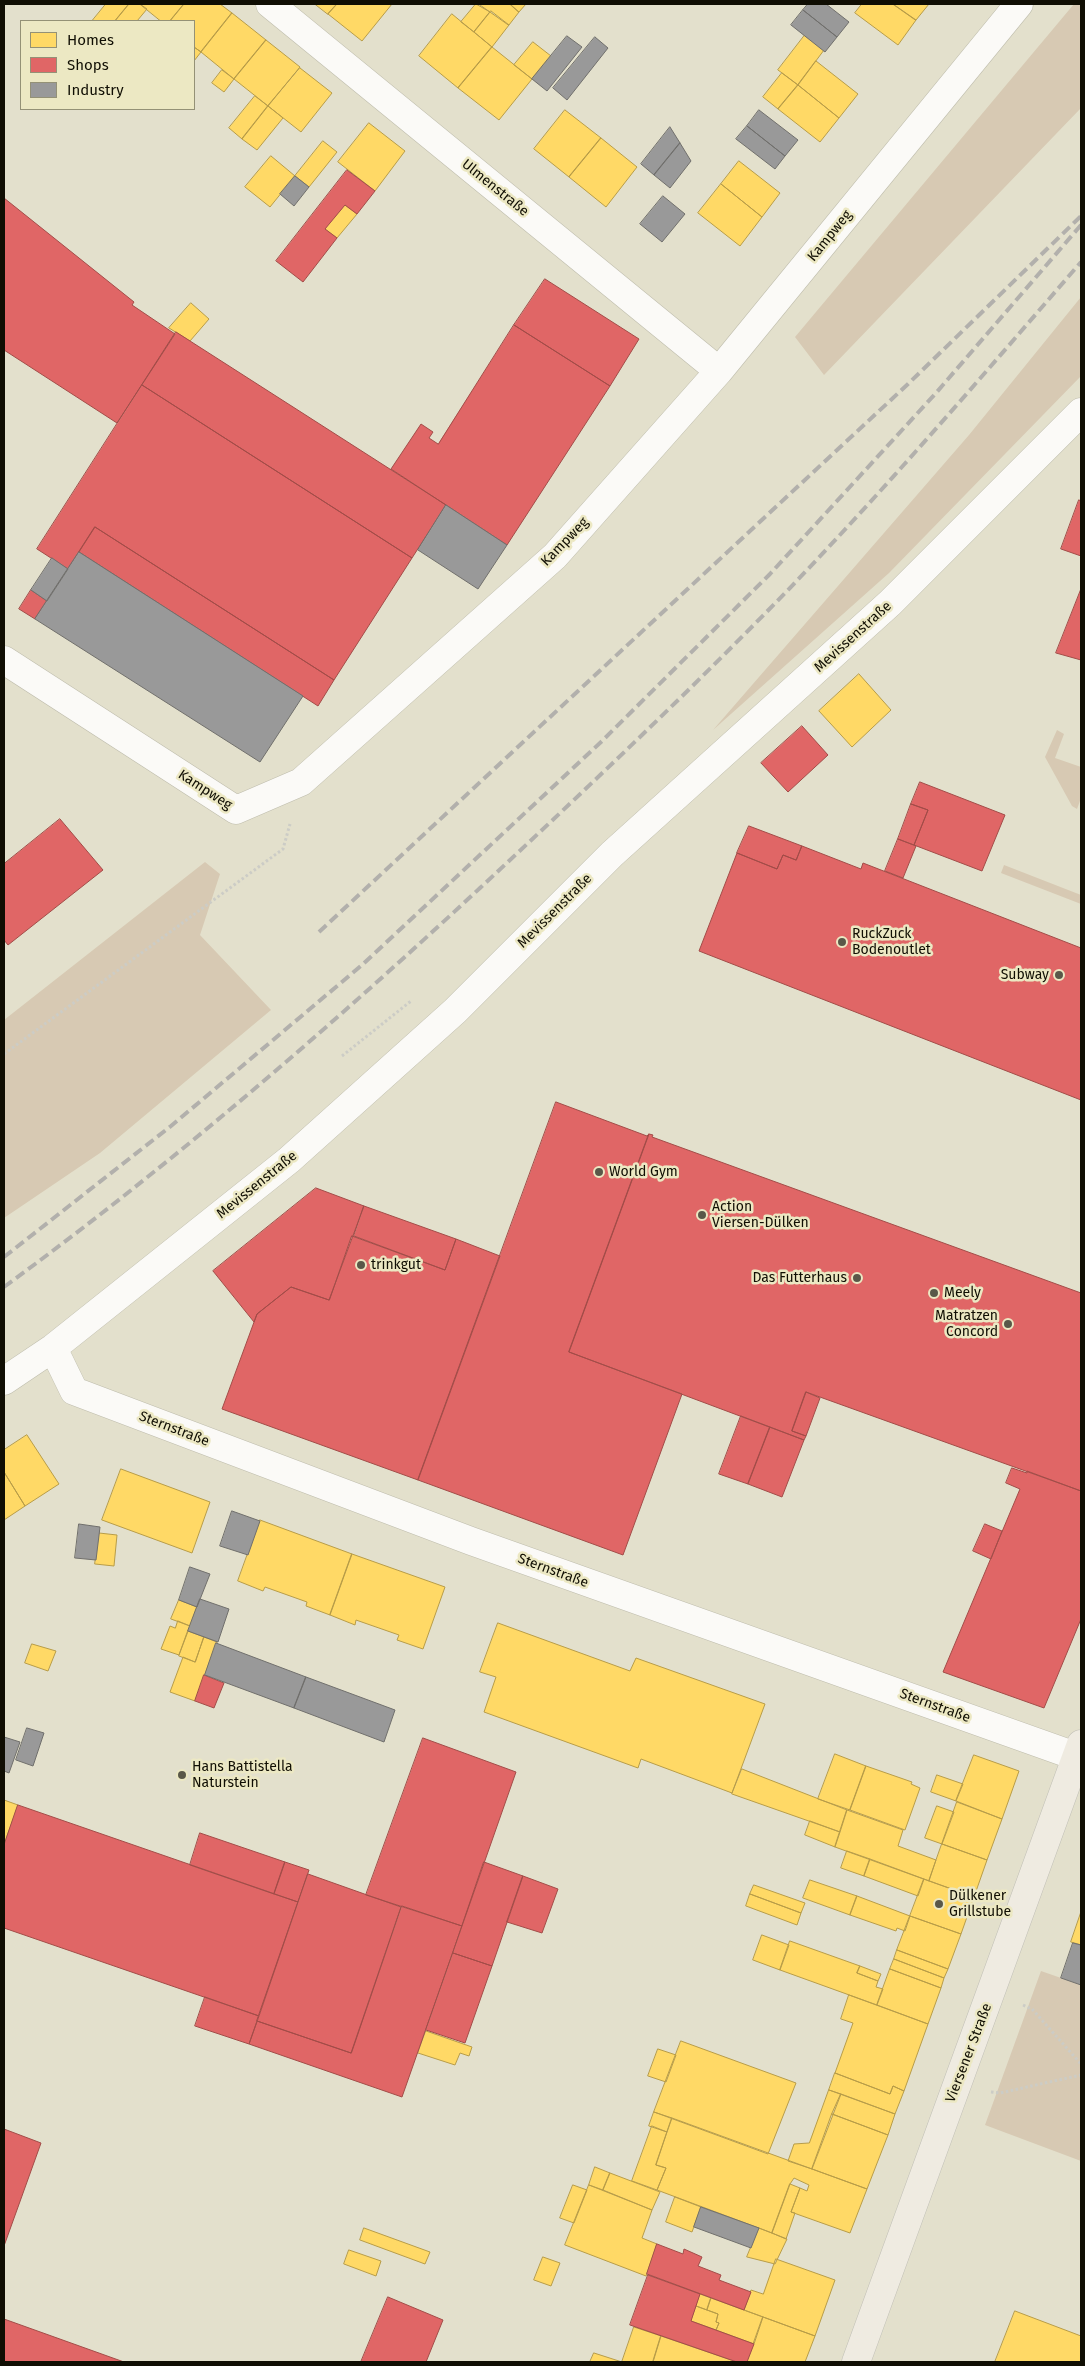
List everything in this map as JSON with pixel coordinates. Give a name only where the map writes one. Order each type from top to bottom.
[{"type":"main road","name":"Viersener Straße","points":[[856,2362],[1080,1753]]},
{"type":"street","name":"Ulmenstraße","points":[[270,4],[719,371]]},
{"type":"street","name":"Kampweg","points":[[4,660],[236,810],[301,782],[555,556],[719,371],[1019,4]]},
{"type":"street","name":"Mevissenstraße","points":[[4,1381],[53,1348],[289,1160],[455,1010],[612,854],[890,603],[1081,412]]},
{"type":"street","name":"Sternstraße","points":[[53,1348],[74,1391],[471,1541],[1080,1753]]},
{"type":"path","points":[[4,1054],[283,850],[301,782]]},
{"type":"path","points":[[993,1990],[1032,2009],[1081,2064]]},
{"type":"path","points":[[956,2090],[1000,2093],[1081,2075]]},
{"type":"shaded area","points":[[1074,4],[1081,4],[1081,108],[824,375],[795,337]]},
{"type":"shaded area","points":[[1081,297],[1081,376],[889,573],[713,730],[969,435]]},
{"type":"shaded area","points":[[1057,730],[1064,734],[1055,758],[1081,767],[1081,798],[1077,809],[1072,806],[1045,757]]},
{"type":"shaded area","points":[[205,862],[220,874],[200,935],[271,1010],[100,1153],[4,1218],[4,1020]]},
{"type":"shaded area","points":[[1004,865],[1081,895],[1081,904],[1001,873]]},
{"type":"shaded area","points":[[1041,1971],[1081,1985],[1081,2161],[985,2125]]},
{"type":"building: Homes","points":[[106,4],[129,4],[116,20],[93,20]]},
{"type":"building: Homes","points":[[129,4],[140,4],[147,9],[138,20],[116,20]]},
{"type":"building: Homes","points":[[140,4],[184,4],[171,20],[160,20]]},
{"type":"building: Homes","points":[[184,4],[220,4],[232,13],[201,52],[195,48],[195,20],[171,20]]},
{"type":"building: Homes","points":[[315,4],[337,4],[328,14]]},
{"type":"building: Homes","points":[[337,4],[392,4],[362,41],[328,14]]},
{"type":"building: Homes","points":[[476,4],[490,12],[474,32],[461,22]]},
{"type":"building: Homes","points":[[479,4],[510,4],[519,12],[509,25]]},
{"type":"building: Homes","points":[[510,4],[526,4],[519,12]]},
{"type":"building: Homes","points":[[862,4],[893,4],[916,20],[898,45],[855,13]]},
{"type":"building: Homes","points":[[893,4],[929,4],[916,20]]},
{"type":"building: Homes","points":[[491,11],[509,25],[492,47],[474,32]]},
{"type":"building: Homes","points":[[232,13],[266,40],[234,79],[201,52]]},
{"type":"building: Homes","points":[[452,14],[492,47],[458,88],[419,56]]},
{"type":"building: Homes","points":[[805,35],[824,50],[798,85],[778,70]]},
{"type":"building: Homes","points":[[266,40],[300,67],[268,106],[234,79]]},
{"type":"building: Homes","points":[[533,42],[551,56],[532,79],[514,65]]},
{"type":"building: Homes","points":[[492,47],[532,79],[499,120],[458,88]]},
{"type":"building: Homes","points":[[195,48],[201,52],[195,60]]},
{"type":"building: Homes","points":[[816,61],[858,94],[839,118],[798,85]]},
{"type":"building: Homes","points":[[300,68],[332,93],[301,132],[268,106]]},
{"type":"building: Homes","points":[[222,70],[234,79],[224,92],[212,83]]},
{"type":"building: Homes","points":[[782,73],[798,85],[778,109],[763,97]]},
{"type":"building: Homes","points":[[798,85],[839,118],[820,142],[778,109]]},
{"type":"building: Homes","points":[[255,96],[268,106],[242,139],[229,128]]},
{"type":"building: Homes","points":[[268,106],[283,118],[257,150],[242,139]]},
{"type":"building: Homes","points":[[565,110],[601,138],[569,177],[534,149]]},
{"type":"building: Homes","points":[[369,123],[405,151],[375,191],[338,162]]},
{"type":"building: Homes","points":[[601,138],[637,167],[606,207],[569,177]]},
{"type":"building: Homes","points":[[323,141],[337,152],[309,187],[295,176]]},
{"type":"building: Homes","points":[[271,156],[295,176],[270,207],[245,187]]},
{"type":"building: Homes","points":[[739,161],[780,193],[762,217],[721,184]]},
{"type":"building: Homes","points":[[721,184],[762,217],[740,246],[698,213]]},
{"type":"building: Homes","points":[[345,205],[357,214],[337,238],[325,229]]},
{"type":"building: Homes","points":[[191,303],[209,319],[190,341],[169,328]]},
{"type":"building: Homes","points":[[859,674],[891,710],[852,747],[819,711]]},
{"type":"building: Homes","points":[[27,1435],[59,1484],[25,1506],[4,1472],[4,1450]]},
{"type":"building: Homes","points":[[121,1469],[210,1502],[192,1553],[102,1520]]},
{"type":"building: Homes","points":[[4,1472],[25,1506],[4,1520]]},
{"type":"building: Homes","points":[[260,1520],[352,1554],[330,1615],[306,1606],[307,1602],[265,1587],[263,1591],[238,1581]]},
{"type":"building: Homes","points":[[99,1533],[117,1535],[114,1566],[95,1564]]},
{"type":"building: Homes","points":[[352,1554],[445,1587],[423,1649],[397,1640],[399,1635],[356,1620],[355,1625],[330,1615]]},
{"type":"building: Homes","points":[[179,1600],[197,1607],[190,1626],[171,1619]]},
{"type":"building: Homes","points":[[178,1621],[190,1626],[179,1655],[161,1649],[170,1626],[175,1628]]},
{"type":"building: Homes","points":[[498,1623],[630,1671],[636,1658],[765,1704],[732,1793],[641,1759],[638,1768],[484,1712],[496,1677],[480,1672]]},
{"type":"building: Homes","points":[[188,1631],[204,1637],[195,1662],[179,1656]]},
{"type":"building: Homes","points":[[204,1637],[217,1642],[195,1701],[170,1692],[183,1657],[195,1662]]},
{"type":"building: Homes","points":[[32,1644],[56,1651],[48,1671],[25,1663]]},
{"type":"building: Homes","points":[[835,1754],[866,1766],[850,1810],[818,1799]]},
{"type":"building: Homes","points":[[974,1755],[1019,1771],[1002,1819],[956,1801]]},
{"type":"building: Homes","points":[[866,1766],[912,1782],[911,1784],[920,1788],[905,1830],[850,1810]]},
{"type":"building: Homes","points":[[742,1769],[847,1810],[840,1832],[732,1794]]},
{"type":"building: Homes","points":[[937,1775],[963,1784],[956,1801],[931,1792]]},
{"type":"building: Homes","points":[[4,1800],[18,1805],[4,1845]]},
{"type":"building: Homes","points":[[957,1802],[1002,1819],[987,1860],[942,1844]]},
{"type":"building: Homes","points":[[937,1806],[954,1812],[942,1844],[925,1838]]},
{"type":"building: Homes","points":[[847,1810],[903,1830],[898,1846],[936,1860],[929,1881],[835,1847]]},
{"type":"building: Homes","points":[[810,1821],[840,1832],[835,1847],[805,1835]]},
{"type":"building: Homes","points":[[942,1844],[987,1860],[974,1897],[929,1881]]},
{"type":"building: Homes","points":[[847,1851],[870,1859],[864,1876],[841,1868]]},
{"type":"building: Homes","points":[[870,1859],[924,1879],[918,1896],[864,1876]]},
{"type":"building: Homes","points":[[924,1879],[974,1897],[961,1934],[910,1916]]},
{"type":"building: Homes","points":[[810,1880],[857,1896],[850,1915],[803,1898]]},
{"type":"building: Homes","points":[[754,1885],[805,1903],[801,1913],[750,1894]]},
{"type":"building: Homes","points":[[750,1894],[801,1913],[797,1925],[746,1906]]},
{"type":"building: Homes","points":[[857,1896],[910,1916],[905,1931],[897,1928],[896,1931],[850,1915]]},
{"type":"building: Homes","points":[[1081,1912],[1081,1945],[1071,1942]]},
{"type":"building: Homes","points":[[910,1916],[961,1934],[948,1969],[897,1950]]},
{"type":"building: Homes","points":[[762,1935],[789,1945],[780,1970],[753,1960]]},
{"type":"building: Homes","points":[[790,1941],[860,1966],[857,1973],[878,1981],[876,1987],[883,1989],[877,2005],[780,1970]]},
{"type":"building: Homes","points":[[897,1950],[948,1969],[944,1978],[894,1959]]},
{"type":"building: Homes","points":[[894,1959],[944,1978],[941,1988],[890,1969]]},
{"type":"building: Homes","points":[[860,1966],[881,1974],[878,1981],[857,1973]]},
{"type":"building: Homes","points":[[890,1969],[941,1988],[928,2024],[877,2005]]},
{"type":"building: Homes","points":[[849,1995],[928,2024],[904,2091],[893,2086],[890,2094],[835,2073],[853,2023],[841,2019]]},
{"type":"building: Homes","points":[[426,2031],[472,2047],[469,2056],[460,2053],[455,2065],[418,2053]]},
{"type":"building: Homes","points":[[681,2041],[796,2083],[768,2154],[654,2112]]},
{"type":"building: Homes","points":[[658,2049],[676,2055],[666,2082],[648,2076]]},
{"type":"building: Homes","points":[[835,2073],[890,2094],[893,2086],[904,2091],[895,2114],[829,2090]]},
{"type":"building: Homes","points":[[829,2090],[841,2094],[812,2169],[788,2161],[794,2144],[809,2143]]},
{"type":"building: Homes","points":[[841,2094],[895,2114],[888,2135],[832,2114]]},
{"type":"building: Homes","points":[[654,2112],[672,2118],[667,2132],[649,2126]]},
{"type":"building: Homes","points":[[832,2114],[888,2135],[867,2189],[812,2169]]},
{"type":"building: Homes","points":[[672,2118],[867,2189],[850,2233],[791,2212],[800,2188],[807,2191],[809,2185],[794,2178],[772,2233],[657,2190],[666,2168],[656,2165]]},
{"type":"building: Homes","points":[[652,2126],[667,2132],[656,2165],[666,2168],[657,2190],[632,2181]]},
{"type":"building: Homes","points":[[595,2167],[610,2173],[603,2190],[589,2185]]},
{"type":"building: Homes","points":[[610,2173],[660,2192],[652,2210],[603,2190]]},
{"type":"building: Homes","points":[[790,2184],[800,2188],[791,2212],[795,2213],[786,2239],[772,2233]]},
{"type":"building: Homes","points":[[573,2185],[587,2190],[574,2223],[560,2218]]},
{"type":"building: Homes","points":[[589,2185],[652,2210],[642,2238],[657,2244],[646,2276],[565,2245]]},
{"type":"building: Homes","points":[[675,2197],[701,2207],[692,2232],[666,2222]]},
{"type":"building: Homes","points":[[364,2228],[430,2252],[425,2264],[360,2240]]},
{"type":"building: Homes","points":[[759,2228],[787,2239],[775,2264],[747,2257]]},
{"type":"building: Homes","points":[[349,2250],[381,2261],[376,2276],[344,2264]]},
{"type":"building: Homes","points":[[543,2257],[560,2263],[551,2286],[534,2280]]},
{"type":"building: Homes","points":[[776,2259],[835,2280],[815,2336],[744,2310],[751,2290],[763,2294]]},
{"type":"building: Homes","points":[[700,2294],[711,2298],[707,2310],[696,2306]]},
{"type":"building: Homes","points":[[711,2298],[763,2317],[754,2344],[716,2330],[719,2323],[716,2322],[718,2314],[707,2310]]},
{"type":"building: Homes","points":[[696,2306],[718,2314],[716,2322],[719,2323],[716,2330],[691,2321]]},
{"type":"building: Homes","points":[[1015,2311],[1081,2336],[1081,2362],[995,2362]]},
{"type":"building: Homes","points":[[763,2317],[815,2336],[805,2362],[747,2362]]},
{"type":"building: Homes","points":[[634,2327],[661,2336],[653,2362],[622,2362]]},
{"type":"building: Homes","points":[[661,2336],[737,2362],[653,2362]]},
{"type":"building: Homes","points":[[594,2353],[622,2362],[590,2362]]},
{"type":"building: Shops","points":[[347,170],[375,191],[357,214],[345,205],[325,229],[337,238],[303,282],[276,261]]},
{"type":"building: Shops","points":[[4,198],[134,302],[132,305],[175,334],[117,423],[4,350]]},
{"type":"building: Shops","points":[[545,279],[639,339],[610,386],[514,325]]},
{"type":"building: Shops","points":[[514,325],[610,386],[507,545],[391,469],[421,424],[433,432],[429,438],[438,444]]},
{"type":"building: Shops","points":[[176,332],[446,505],[412,558],[142,385]]},
{"type":"building: Shops","points":[[142,385],[412,558],[334,680],[95,527],[68,569],[37,549]]},
{"type":"building: Shops","points":[[1079,500],[1081,501],[1081,556],[1061,549]]},
{"type":"building: Shops","points":[[95,527],[334,680],[318,706],[79,552]]},
{"type":"building: Shops","points":[[1081,589],[1081,660],[1056,653]]},
{"type":"building: Shops","points":[[31,590],[47,601],[35,619],[19,609]]},
{"type":"building: Shops","points":[[802,726],[828,755],[788,792],[761,763]]},
{"type":"building: Shops","points":[[920,782],[1005,815],[982,871],[914,845],[928,810],[911,804]]},
{"type":"building: Shops","points":[[911,804],[928,810],[914,845],[898,839]]},
{"type":"building: Shops","points":[[60,819],[103,870],[8,945],[4,940],[4,864]]},
{"type":"building: Shops","points":[[749,826],[802,846],[796,860],[783,855],[777,869],[737,853]]},
{"type":"building: Shops","points":[[898,839],[916,846],[903,878],[885,871]]},
{"type":"building: Shops","points":[[802,846],[861,869],[863,863],[1081,948],[1081,1100],[699,951],[737,853],[777,869],[783,855],[796,860]]},
{"type":"building: Shops","points":[[556,1102],[647,1136],[649,1134],[569,1352],[682,1394],[623,1555],[418,1480]]},
{"type":"building: Shops","points":[[649,1134],[653,1135],[652,1137],[1081,1293],[1081,1491],[806,1392],[792,1431],[806,1436],[804,1440],[569,1352]]},
{"type":"building: Shops","points":[[316,1188],[364,1206],[329,1300],[291,1287],[257,1314],[254,1322],[213,1271]]},
{"type":"building: Shops","points":[[364,1206],[456,1239],[445,1270],[354,1236]]},
{"type":"building: Shops","points":[[352,1236],[445,1270],[456,1239],[500,1256],[418,1480],[222,1409],[257,1314],[291,1287],[329,1300]]},
{"type":"building: Shops","points":[[806,1392],[820,1398],[806,1436],[792,1431]]},
{"type":"building: Shops","points":[[741,1416],[770,1427],[748,1484],[719,1474]]},
{"type":"building: Shops","points":[[770,1427],[804,1440],[782,1497],[748,1484]]},
{"type":"building: Shops","points":[[1012,1468],[1027,1473],[1027,1471],[1081,1491],[1081,1619],[1044,1708],[943,1672],[1020,1489],[1006,1483]]},
{"type":"building: Shops","points":[[985,1524],[1002,1531],[991,1559],[973,1551]]},
{"type":"building: Shops","points":[[204,1675],[224,1683],[214,1708],[195,1701]]},
{"type":"building: Shops","points":[[423,1738],[516,1772],[462,1926],[366,1895]]},
{"type":"building: Shops","points":[[18,1805],[298,1902],[259,2016],[4,1928],[4,1845]]},
{"type":"building: Shops","points":[[200,1833],[285,1862],[274,1894],[190,1865]]},
{"type":"building: Shops","points":[[285,1862],[309,1870],[298,1902],[274,1894]]},
{"type":"building: Shops","points":[[484,1862],[523,1876],[492,1966],[453,1953]]},
{"type":"building: Shops","points":[[308,1874],[401,1907],[351,2053],[257,2021]]},
{"type":"building: Shops","points":[[523,1876],[558,1889],[542,1933],[507,1922]]},
{"type":"building: Shops","points":[[402,1906],[462,1926],[402,2097],[249,2044],[257,2021],[351,2053]]},
{"type":"building: Shops","points":[[453,1953],[492,1966],[465,2043],[426,2030]]},
{"type":"building: Shops","points":[[205,1997],[259,2016],[249,2044],[195,2026]]},
{"type":"building: Shops","points":[[4,2129],[41,2143],[4,2246]]},
{"type":"building: Shops","points":[[657,2244],[683,2254],[684,2249],[702,2257],[698,2266],[721,2275],[719,2280],[751,2292],[744,2310],[647,2274]]},
{"type":"building: Shops","points":[[648,2275],[700,2294],[691,2321],[754,2344],[747,2362],[737,2362],[630,2325]]},
{"type":"building: Shops","points":[[388,2297],[443,2320],[426,2362],[361,2362]]},
{"type":"building: Shops","points":[[4,2319],[124,2362],[4,2362]]},
{"type":"building: Industry","points":[[808,4],[826,4],[849,22],[837,37],[803,10]]},
{"type":"building: Industry","points":[[803,10],[837,37],[825,52],[791,25]]},
{"type":"building: Industry","points":[[567,36],[582,47],[547,91],[532,79]]},
{"type":"building: Industry","points":[[595,37],[608,48],[567,100],[553,88]]},
{"type":"building: Industry","points":[[759,110],[798,140],[785,156],[747,126]]},
{"type":"building: Industry","points":[[747,126],[785,156],[775,169],[736,139]]},
{"type":"building: Industry","points":[[670,127],[680,143],[654,175],[641,164]]},
{"type":"building: Industry","points":[[680,143],[691,161],[670,188],[654,175]]},
{"type":"building: Industry","points":[[295,176],[309,187],[294,206],[280,194]]},
{"type":"building: Industry","points":[[663,196],[685,214],[662,242],[640,224]]},
{"type":"building: Industry","points":[[446,505],[507,545],[478,589],[418,550]]},
{"type":"building: Industry","points":[[79,552],[303,696],[260,762],[35,619]]},
{"type":"building: Industry","points":[[52,558],[68,569],[47,601],[31,590]]},
{"type":"building: Industry","points":[[232,1511],[260,1521],[248,1555],[220,1546]]},
{"type":"building: Industry","points":[[79,1524],[100,1527],[96,1560],[75,1558]]},
{"type":"building: Industry","points":[[190,1567],[210,1574],[197,1607],[179,1600]]},
{"type":"building: Industry","points":[[200,1599],[229,1609],[218,1642],[188,1631]]},
{"type":"building: Industry","points":[[216,1643],[306,1677],[294,1708],[205,1675]]},
{"type":"building: Industry","points":[[306,1677],[395,1710],[384,1742],[294,1708]]},
{"type":"building: Industry","points":[[27,1728],[44,1733],[33,1766],[16,1760]]},
{"type":"building: Industry","points":[[4,1737],[20,1742],[9,1773],[4,1771]]},
{"type":"building: Industry","points":[[1073,1943],[1081,1945],[1081,1985],[1061,1978]]},
{"type":"building: Industry","points":[[701,2207],[759,2228],[751,2248],[694,2227]]},
{"type":"railway","points":[[319,932],[908,384],[1081,216]]},
{"type":"railway","points":[[4,1257],[171,1126],[362,965],[601,742],[770,574],[936,393],[1081,225]]},
{"type":"railway","points":[[4,1287],[66,1241],[248,1095],[423,941],[597,778],[712,667],[825,551],[936,428],[1081,262]]},
{"type":"place","name":"RuckZuck Bodenoutlet","points":[[842,942]]},
{"type":"place","name":"Subway","points":[[1059,975]]},
{"type":"place","name":"World Gym","points":[[599,1172]]},
{"type":"place","name":"Action Viersen-Dülken","points":[[702,1215]]},
{"type":"place","name":"trinkgut","points":[[361,1265]]},
{"type":"place","name":"Das Futterhaus","points":[[857,1278]]},
{"type":"place","name":"Meely","points":[[934,1293]]},
{"type":"place","name":"Matratzen Concord","points":[[1008,1324]]},
{"type":"place","name":"Hans Battistella Naturstein","points":[[182,1775]]},
{"type":"place","name":"Dülkener Grillstube","points":[[939,1904]]}]
